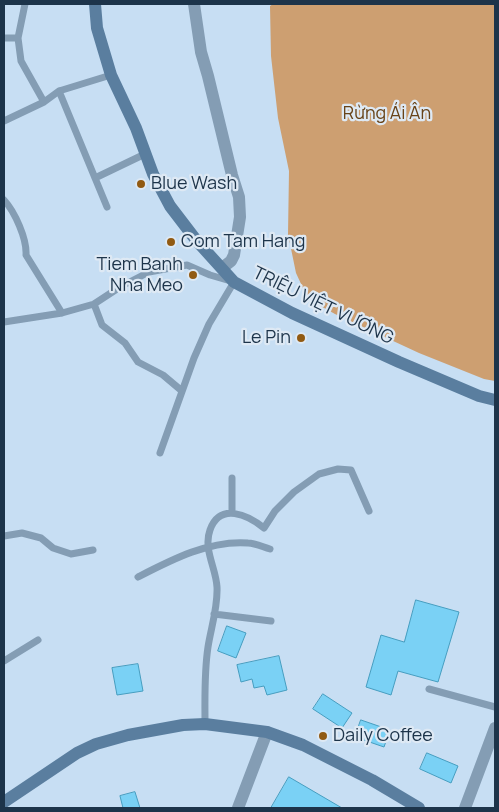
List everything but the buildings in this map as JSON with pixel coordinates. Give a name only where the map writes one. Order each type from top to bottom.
[{"type":"street","name":"TRIỆU VIỆT VƯƠNG","points":[[95,4],[97,28],[111,75],[136,128],[153,174],[170,206],[196,240],[234,282],[292,312],[382,354],[479,396],[495,400]]},
{"type":"street","points":[[194,4],[200,52],[208,76],[229,166],[239,197],[240,217],[234,255],[222,268]]},
{"type":"street","points":[[4,802],[77,753],[96,744],[128,735],[183,725],[205,724],[267,732],[303,745],[372,780],[419,808]]},
{"type":"street","points":[[465,808],[495,728]]},
{"type":"street","points":[[238,808],[267,732]]},
{"type":"lane","points":[[25,4],[18,38],[21,61],[44,102]]},
{"type":"lane","points":[[4,38],[18,38]]},
{"type":"lane","points":[[4,121],[44,102],[59,91],[111,75]]},
{"type":"lane","points":[[59,91],[107,207]]},
{"type":"lane","points":[[95,178],[145,154]]},
{"type":"lane","points":[[5,202],[16,218],[26,248],[26,256],[62,313]]},
{"type":"lane","points":[[4,322],[62,313],[94,304],[120,287],[149,272],[187,265],[210,275],[234,282],[209,324],[194,358],[160,453]]},
{"type":"lane","points":[[94,304],[102,325],[125,343],[138,362],[163,375],[182,391]]},
{"type":"lane","points":[[205,724],[206,665],[217,587],[208,548],[210,529],[223,516],[232,512],[244,515],[264,528],[275,511],[294,492],[319,474],[338,470],[352,470],[369,511]]},
{"type":"lane","points":[[232,478],[232,512]]},
{"type":"lane","points":[[4,536],[22,533],[41,538],[53,548],[71,554],[92,550]]},
{"type":"lane","points":[[138,577],[173,560],[227,543],[249,543],[270,549]]},
{"type":"lane","points":[[214,614],[271,621]]},
{"type":"lane","points":[[4,662],[38,640]]},
{"type":"lane","points":[[429,689],[495,707]]},
{"type":"green space","name":"Rừng Ái Ân","points":[[273,4],[495,4],[495,381],[484,379],[419,353],[335,314],[308,299],[296,273],[288,234],[289,171],[278,118],[271,56],[270,6]]},
{"type":"place","name":"Blue Wash","points":[[141,184]]},
{"type":"place","name":"Com Tam Hang","points":[[171,242]]},
{"type":"place","name":"Tiem Banh Nha Meo","points":[[193,275]]},
{"type":"place","name":"Le Pin","points":[[301,338]]},
{"type":"place","name":"Daily Coffee","points":[[323,736]]}]
